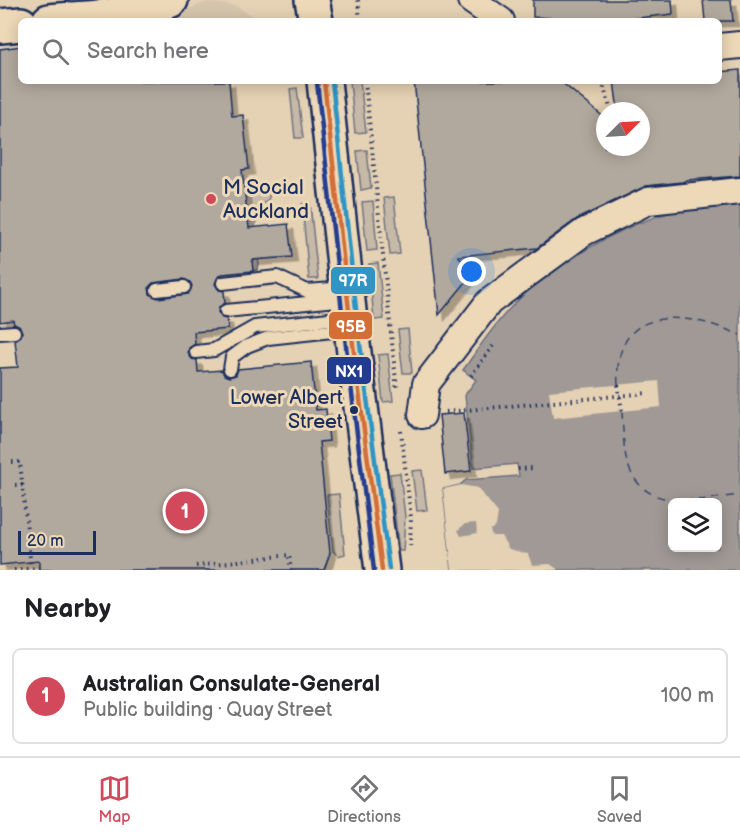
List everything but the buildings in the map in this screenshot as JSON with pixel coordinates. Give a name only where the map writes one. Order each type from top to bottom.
[{"type":"main road","points":[[79,18],[139,12],[171,0]]},
{"type":"main road","points":[[312,0],[315,18]]},
{"type":"main road","points":[[0,26],[18,24]]},
{"type":"main road","points":[[324,84],[349,308],[382,570]]},
{"type":"street","points":[[471,0],[497,18]]},
{"type":"street","points":[[722,47],[740,45]]},
{"type":"street","points":[[422,415],[426,384],[489,302],[584,232],[648,201],[740,191]]},
{"type":"lane","points":[[223,283],[277,277],[288,280],[304,291],[349,308]]},
{"type":"lane","points":[[157,290],[184,287]]},
{"type":"lane","points":[[226,311],[349,308]]},
{"type":"lane","points":[[196,352],[214,350],[255,327],[349,308]]},
{"type":"lane","points":[[230,369],[232,357],[257,341],[349,308]]},
{"type":"lane","points":[[0,333],[15,332]]},
{"type":"path","points":[[358,0],[360,18]]},
{"type":"path","points":[[365,84],[398,396]]},
{"type":"path","points":[[603,84],[608,102]]},
{"type":"path","points":[[471,376],[493,346]]},
{"type":"path","points":[[618,385],[622,411]]},
{"type":"path","points":[[466,410],[648,393]]},
{"type":"path","points":[[401,430],[411,518],[410,551]]},
{"type":"path","points":[[12,462],[21,462],[31,568]]},
{"type":"path","points":[[518,469],[534,468]]},
{"type":"path","points":[[15,485],[23,485]]},
{"type":"path","points":[[196,566],[289,555],[291,570]]},
{"type":"path","points":[[14,570],[39,568]]},
{"type":"shaded area","points":[[207,2],[236,6],[255,18],[156,18],[170,16]]},
{"type":"shaded area","points":[[350,84],[360,84],[366,132],[355,133]]},
{"type":"shaded area","points":[[297,88],[303,138],[295,138],[290,89]]},
{"type":"shaded area","points":[[367,150],[371,188],[361,190],[357,151]]},
{"type":"shaded area","points":[[254,188],[269,194],[269,198],[258,213],[256,221],[255,238],[259,265],[258,269],[253,271],[243,189]]},
{"type":"shaded area","points":[[394,197],[400,254],[390,255],[384,198]]},
{"type":"shaded area","points":[[373,201],[377,250],[367,251],[362,202]]},
{"type":"shaded area","points":[[310,203],[318,279],[309,279],[302,204]]},
{"type":"shaded area","points":[[740,203],[740,570],[452,570],[443,489],[460,485],[466,480],[519,476],[517,464],[473,468],[465,395],[476,380],[463,370],[493,328],[514,304],[568,261],[611,236],[655,217],[700,207]]},
{"type":"shaded area","points":[[378,263],[384,319],[374,320],[369,264]]},
{"type":"shaded area","points":[[408,329],[412,373],[403,373],[398,330]]},
{"type":"shaded area","points":[[388,354],[393,401],[383,402],[378,355]]},
{"type":"shaded area","points":[[422,470],[427,510],[417,511],[412,471]]},
{"type":"shaded area","points":[[400,473],[405,517],[403,551],[399,551],[390,474]]},
{"type":"shaded area","points":[[339,494],[345,554],[338,556],[333,551],[327,495]]},
{"type":"pier","points":[[659,381],[661,407],[553,418],[549,391]]},
{"type":"pier","points":[[461,485],[478,488],[498,513],[496,526],[490,530],[492,536],[501,536],[509,549],[528,554],[532,565],[550,564],[559,570],[452,570],[443,489]],"holes":[[[476,523],[477,533],[461,536],[458,530],[465,524]]]},
{"type":"ferry route","points":[[618,385],[619,358],[627,339],[640,326],[657,320],[677,318],[698,321],[740,335]]},
{"type":"ferry route","points":[[622,411],[627,462],[635,479],[646,490],[659,497],[674,500],[740,495]]},
{"type":"transit line","name":"NX1","points":[[317,84],[344,330],[374,570]]},
{"type":"transit line","name":"95B","points":[[324,84],[351,329],[382,570]]},
{"type":"transit line","name":"97R","points":[[332,84],[358,328],[389,569]]},
{"type":"place","name":"M Social Auckland","points":[[211,199]]},
{"type":"place","name":"Lower Albert Street","points":[[354,410]]},
{"type":"place","name":"Australian Consulate-General","points":[[185,511]]}]
